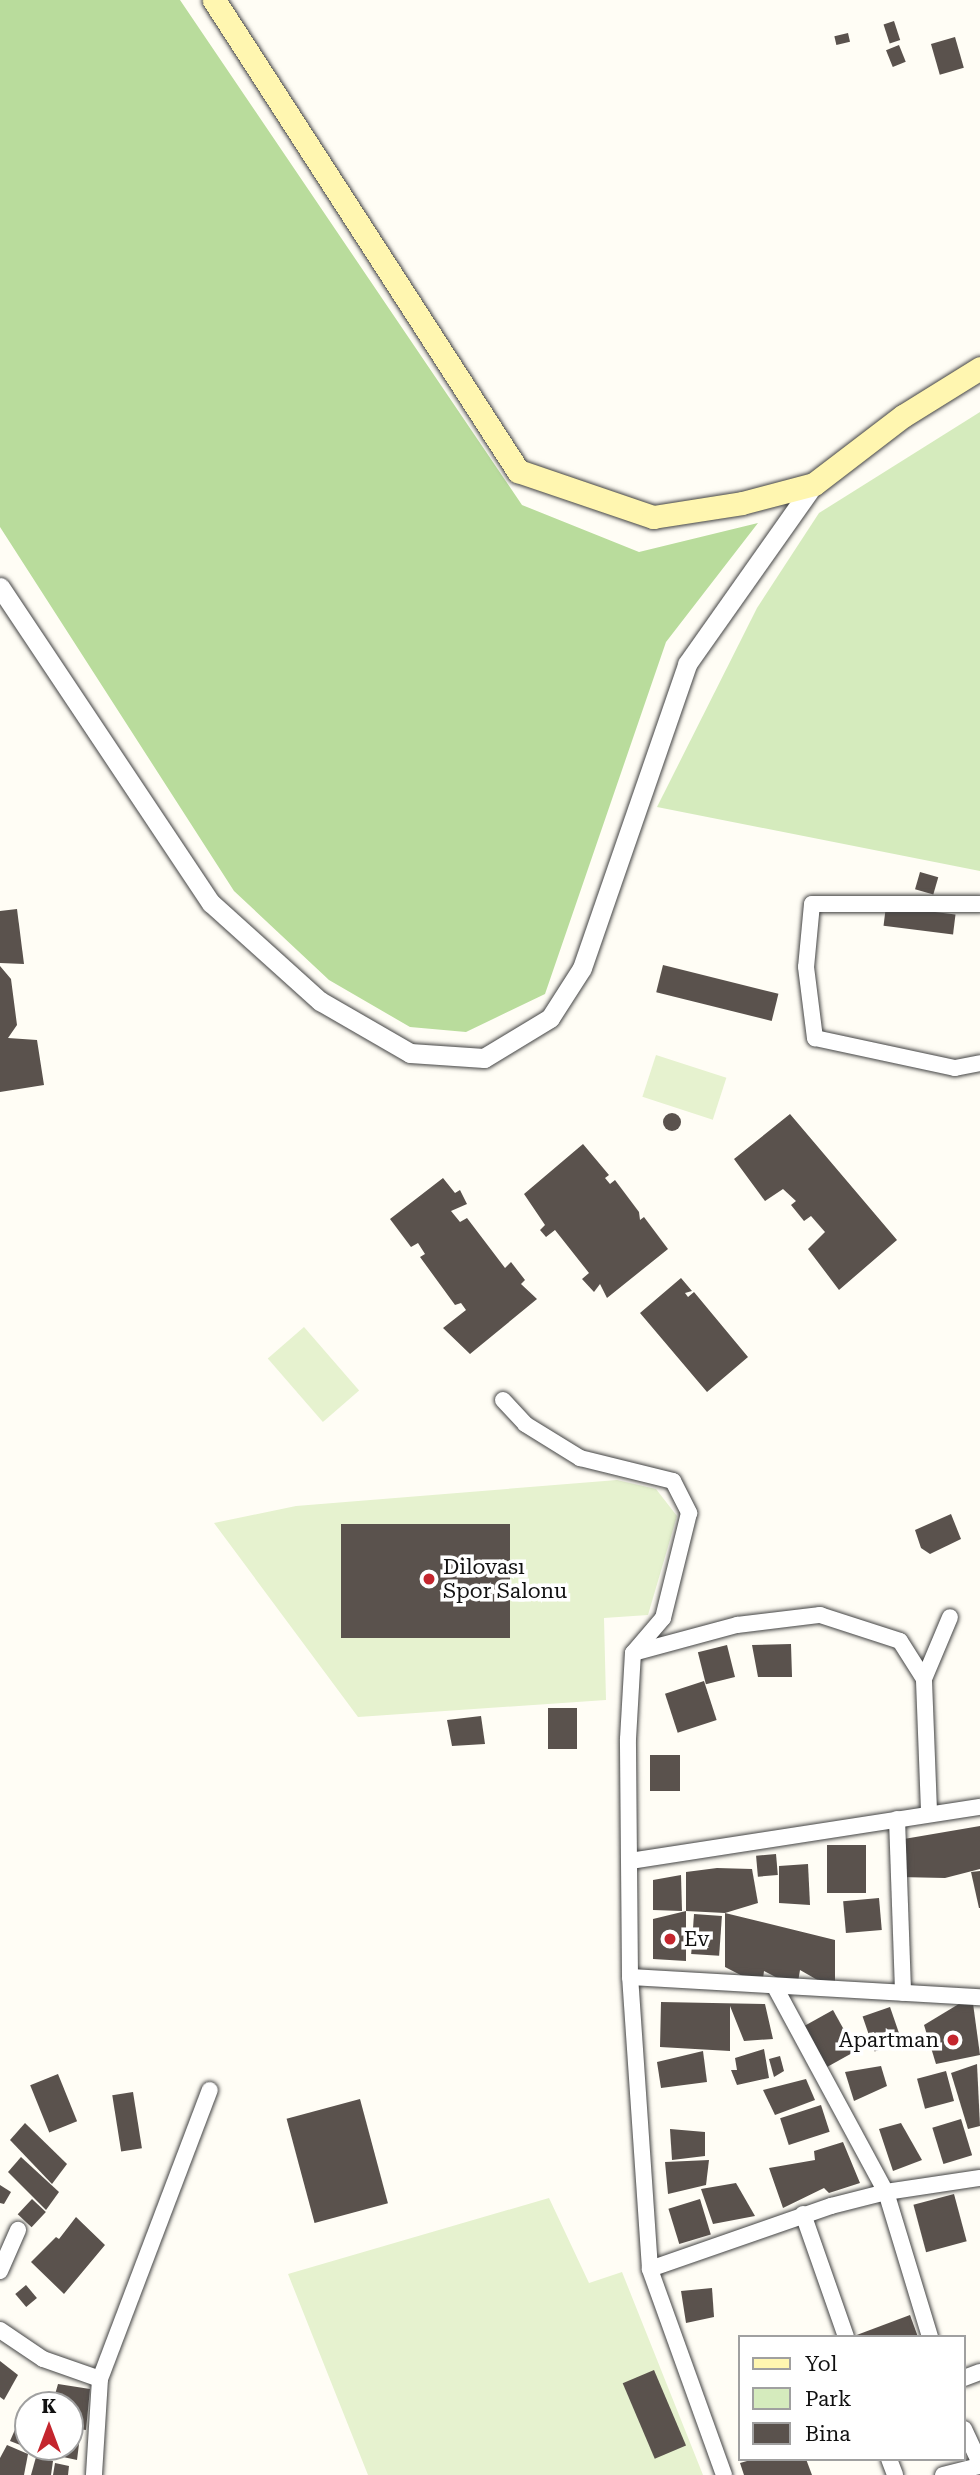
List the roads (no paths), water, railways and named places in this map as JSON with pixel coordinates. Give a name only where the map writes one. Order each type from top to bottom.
[{"type":"main road","points":[[214,0],[518,471],[653,517],[742,503],[814,484],[903,416],[980,368]]},
{"type":"street","points":[[0,587],[211,903],[320,1001],[410,1053],[484,1058],[550,1018],[582,968],[687,664],[814,484]]},
{"type":"street","points":[[980,904],[812,904],[806,967],[815,1038],[955,1068],[980,1063]]},
{"type":"street","points":[[503,1400],[525,1424],[580,1458],[673,1481],[689,1513],[663,1618],[633,1653],[630,1977],[650,2269],[724,2475]]},
{"type":"street","points":[[633,1653],[737,1625],[820,1615],[900,1641],[924,1679]]},
{"type":"street","points":[[929,1811],[924,1679],[950,1617]]},
{"type":"street","points":[[630,1861],[897,1819],[929,1811],[980,1807]]},
{"type":"street","points":[[897,1819],[903,1993]]},
{"type":"street","points":[[630,1977],[980,1997]]},
{"type":"street","points":[[775,1987],[886,2192],[929,2335]]},
{"type":"street","points":[[94,2475],[100,2379],[210,2090]]},
{"type":"street","points":[[650,2269],[803,2214],[886,2192],[980,2178]]},
{"type":"street","points":[[803,2214],[845,2335]]},
{"type":"street","points":[[0,2271],[18,2230]]},
{"type":"street","points":[[0,2330],[44,2359],[100,2379]]},
{"type":"street","points":[[943,2475],[980,2464],[966,2432]]},
{"type":"place","name":"Dilovası Spor Salonu","points":[[429,1579]]},
{"type":"place","name":"Ev","points":[[670,1939]]},
{"type":"place","name":"Apartman","points":[[953,2040]]}]
